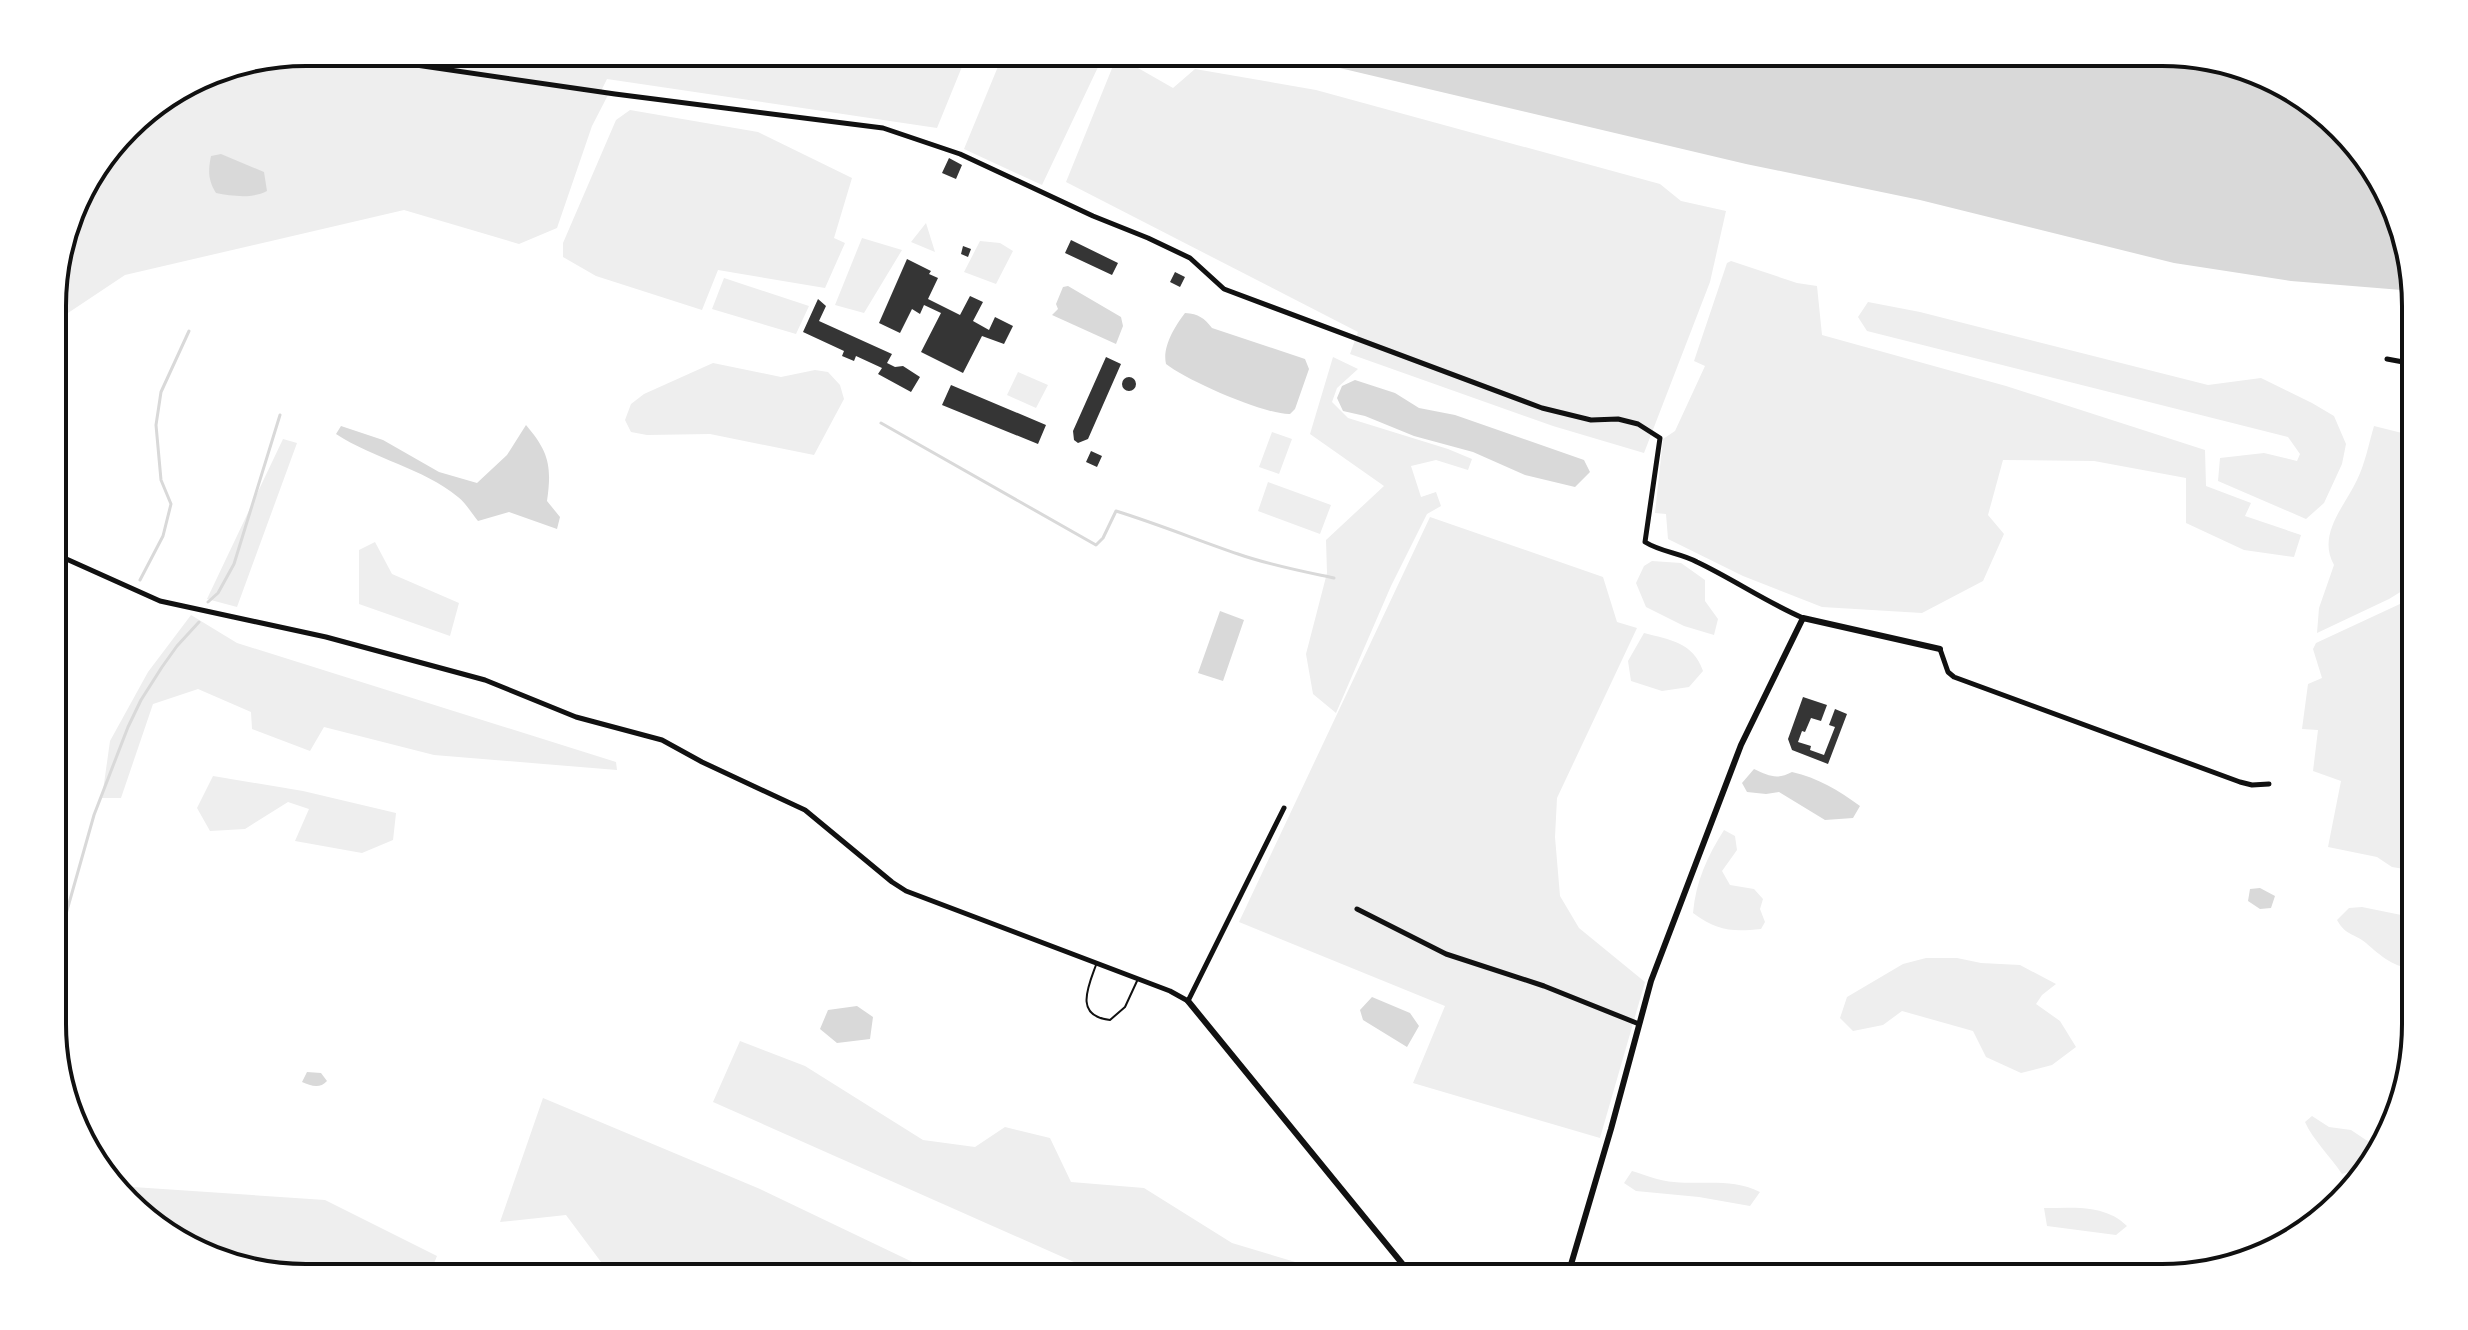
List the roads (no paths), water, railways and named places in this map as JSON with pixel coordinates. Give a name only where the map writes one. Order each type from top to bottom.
[{"type":"street","points":[[431,67],[883,128],[960,154],[1190,258],[1224,289],[1542,408],[1591,420],[1618,419],[1644,427],[1660,438],[1645,542],[1661,551],[1694,560],[1803,618],[1940,649],[1948,672],[1954,677],[2240,782],[2269,784]]},
{"type":"street","points":[[2387,359],[2402,362]]},
{"type":"street","points":[[67,559],[160,601],[326,637],[485,680],[576,717],[662,740],[805,810],[906,891],[1188,1001],[1402,1263]]},
{"type":"street","points":[[1571,1263],[1651,981],[1735,759],[1803,618]]},
{"type":"street","points":[[1188,1001],[1284,808]]},
{"type":"street","points":[[1357,909],[1446,954],[1544,986],[1639,1024]]},
{"type":"lane","points":[[1097,963],[1085,995],[1093,1015],[1102,1019],[1110,1020],[1119,1014],[1137,979]]},
{"type":"waterway","points":[[140,580],[163,536],[171,504],[161,480],[156,425],[161,392],[189,331]]},
{"type":"waterway","points":[[208,602],[218,593],[234,564],[280,415]]},
{"type":"waterway","points":[[881,423],[1096,545],[1103,538],[1116,511],[1250,558],[1334,578]]},
{"type":"waterway","points":[[66,913],[94,815],[128,727],[162,667],[199,622]]}]
